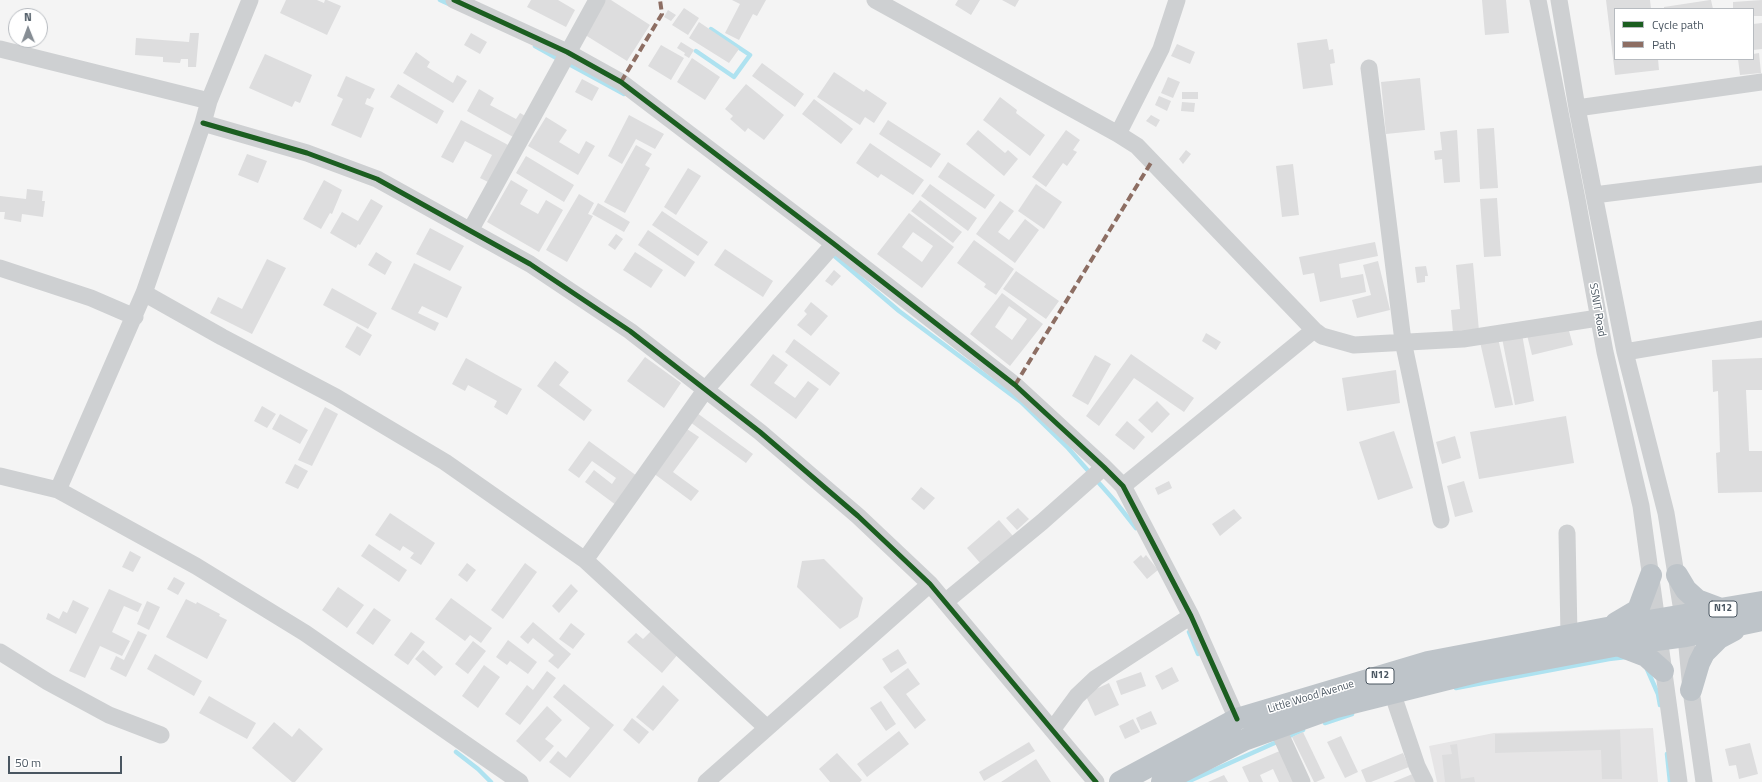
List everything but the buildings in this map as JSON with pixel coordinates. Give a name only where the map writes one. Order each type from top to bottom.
[{"type":"highway","points":[[1651,575],[1638,610],[1613,637],[1646,656],[1663,670]]},
{"type":"highway","points":[[1677,575],[1686,590],[1697,600],[1722,609]]},
{"type":"highway","name":"N12","points":[[1685,625],[1722,609],[1762,602]]},
{"type":"highway","points":[[1691,690],[1699,663],[1712,645],[1719,638],[1756,621]]},
{"type":"highway","name":"N12","points":[[1657,630],[1685,625],[1756,621]]},
{"type":"highway","name":"Little Wood Avenue","points":[[1163,782],[1238,743],[1336,706],[1613,637],[1657,630]]},
{"type":"highway","name":"Little Wood Avenue","points":[[1120,782],[1238,719],[1428,662],[1569,635],[1613,637]]},
{"type":"street","points":[[58,490],[135,317],[209,102],[250,0]]},
{"type":"street","points":[[454,0],[567,52],[621,82],[834,244],[1015,385],[1123,486],[1191,616],[1238,719]]},
{"type":"street","points":[[470,232],[567,52],[597,0]]},
{"type":"street","points":[[875,0],[1118,134],[1137,146],[1314,330],[1322,336],[1354,345],[1402,341],[1463,339],[1598,318]]},
{"type":"street","points":[[1118,134],[1160,49],[1177,0]]},
{"type":"street","name":"SSNIT Road","points":[[1538,0],[1598,318],[1640,506],[1651,575],[1657,630],[1679,782]]},
{"type":"street","name":"SSNIT Road","points":[[1559,0],[1577,108],[1626,352],[1666,513],[1685,625],[1691,690],[1704,782]]},
{"type":"street","points":[[0,49],[209,102]]},
{"type":"street","points":[[1369,68],[1402,341],[1441,520]]},
{"type":"street","points":[[1577,108],[1762,82]]},
{"type":"street","points":[[203,123],[307,153],[377,179],[530,264],[630,331],[760,432],[858,516],[930,584],[1096,782]]},
{"type":"street","points":[[1594,195],[1762,174]]},
{"type":"street","points":[[585,560],[706,389],[834,244]]},
{"type":"street","points":[[0,268],[91,298],[135,317]]},
{"type":"street","points":[[144,293],[222,337],[336,397],[445,462],[585,560],[767,728]]},
{"type":"street","points":[[1626,352],[1762,329]]},
{"type":"street","points":[[1123,486],[1314,330]]},
{"type":"street","points":[[945,602],[1042,522],[1104,467]]},
{"type":"street","points":[[0,476],[58,490],[196,566],[305,633],[520,782]]},
{"type":"street","points":[[1567,533],[1569,635]]},
{"type":"street","points":[[706,782],[930,584]]},
{"type":"street","points":[[1052,730],[1077,696],[1096,678],[1191,616]]},
{"type":"street","points":[[0,652],[48,682],[109,715],[161,735]]},
{"type":"street","points":[[1392,692],[1425,782]]},
{"type":"street","points":[[1277,727],[1302,782]]},
{"type":"shaded area","points":[[1653,728],[1658,782],[1437,782],[1429,746],[1494,733]]},
{"type":"waterway","points":[[440,0],[451,5]]},
{"type":"waterway","points":[[696,51],[734,77],[750,55],[711,29]]},
{"type":"waterway","points":[[535,46],[560,60]]},
{"type":"waterway","points":[[567,63],[624,94]]},
{"type":"waterway","points":[[831,253],[899,311],[1021,402],[1068,448],[1114,500],[1136,528]]},
{"type":"waterway","points":[[1189,632],[1198,654]]},
{"type":"waterway","points":[[1456,688],[1626,657]]},
{"type":"waterway","points":[[1647,669],[1658,694],[1660,705]]},
{"type":"waterway","points":[[1325,723],[1352,714]]},
{"type":"waterway","points":[[1285,738],[1303,730]]},
{"type":"waterway","points":[[1187,782],[1279,741]]},
{"type":"waterway","points":[[456,752],[478,769],[491,782]]},
{"type":"waterway","points":[[1667,754],[1670,782]]},
{"type":"marked path","points":[[621,82],[662,14],[660,0]]},
{"type":"marked path","points":[[1015,385],[1152,161]]},
{"type":"cycle path","points":[[454,0],[567,52],[621,82],[834,244],[1015,385],[1123,486],[1191,616],[1237,719]]},
{"type":"cycle path","points":[[203,123],[307,153],[377,179],[530,264],[630,331],[760,432],[858,516],[930,584],[1096,782]]}]
